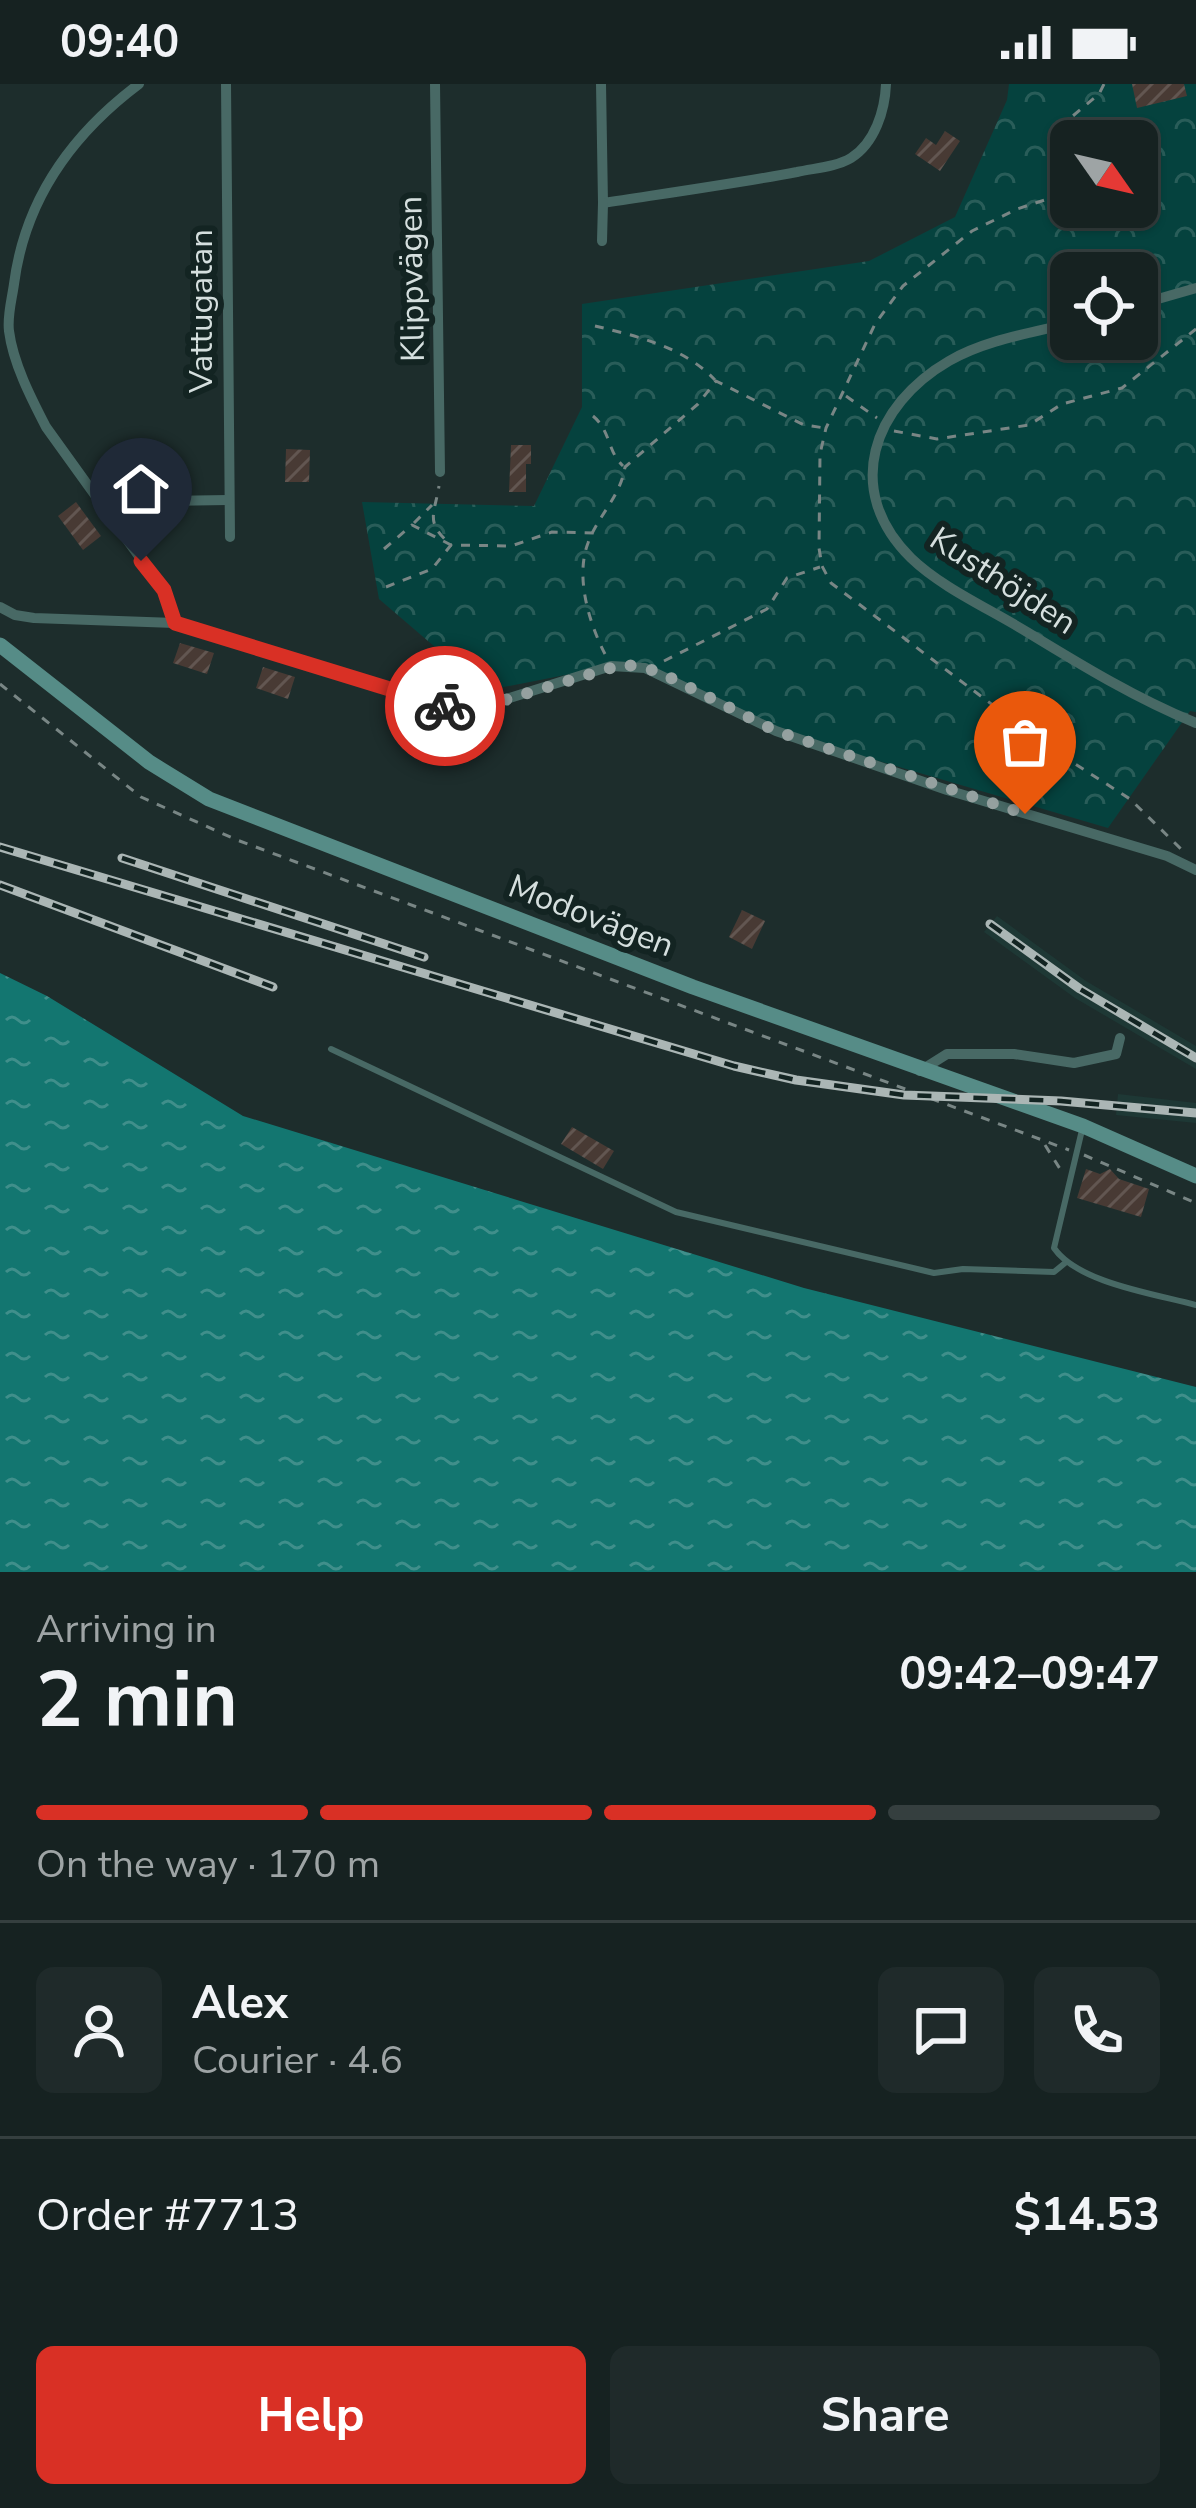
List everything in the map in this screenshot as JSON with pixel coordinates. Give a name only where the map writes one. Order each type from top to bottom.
[{"type":"main road","name":"Modovägen","points":[[0,645],[149,762],[209,800],[920,1071],[1083,1126],[1196,1176]]},
{"type":"street","points":[[139,84],[97,118],[42,189],[26,227],[4,329],[33,401],[80,478],[164,590],[175,623]]},
{"type":"street","name":"Vattugatan","points":[[226,84],[230,537]]},
{"type":"street","name":"Klippvägen","points":[[435,84],[440,472]]},
{"type":"street","points":[[601,84],[602,241]]},
{"type":"street","points":[[603,203],[848,160],[874,130],[884,106],[886,84]]},
{"type":"street","points":[[1158,299],[1196,288]]},
{"type":"street","name":"Kusthöjden","points":[[1050,329],[952,359],[894,407],[875,447],[871,483],[884,521],[912,558],[1051,647],[1161,709],[1196,723]]},
{"type":"street","points":[[99,502],[228,500]]},
{"type":"street","points":[[0,607],[34,618],[175,623],[462,713],[611,666],[645,668],[776,731],[947,790],[1167,856],[1196,870]]},
{"type":"street","points":[[920,1071],[947,1054],[1014,1054],[1074,1063],[1115,1054],[1120,1038]]},
{"type":"lane","points":[[331,1049],[676,1212],[922,1271],[1054,1272],[1065,1263]]},
{"type":"lane","points":[[1083,1126],[1053,1243],[1065,1263],[1196,1305]]},
{"type":"path","points":[[1104,84],[1068,120],[1062,190],[972,231],[903,286],[875,324],[826,428],[820,454],[822,566],[832,583],[860,606],[1047,746],[1130,799],[1180,848]]},
{"type":"path","points":[[595,326],[672,350],[700,364],[716,381],[804,425],[826,428]]},
{"type":"path","points":[[844,395],[895,432],[937,440],[1029,424],[1062,404],[1122,388],[1196,329]]},
{"type":"path","points":[[611,666],[596,637],[582,580],[587,544],[622,488],[625,467],[698,404],[716,381]]},
{"type":"path","points":[[593,416],[605,426],[613,456],[625,467]]},
{"type":"path","points":[[440,472],[431,515],[437,532],[451,545]]},
{"type":"path","points":[[384,548],[435,503]]},
{"type":"path","points":[[412,525],[451,545],[511,546],[552,532],[594,533]]},
{"type":"path","points":[[386,587],[432,569],[451,545]]},
{"type":"path","points":[[645,668],[766,609],[787,578],[822,566]]},
{"type":"path","points":[[0,684],[141,797],[237,840],[412,902],[742,1031],[912,1089],[1196,1203]]},
{"type":"path","points":[[1044,1144],[1066,1186]]},
{"type":"shaded area","points":[[997,916],[1086,981],[1196,1046],[1196,1069],[1075,998],[984,932]]},
{"type":"shaded area","points":[[1118,1094],[1196,1103],[1196,1123],[1116,1115]]},
{"type":"green space","points":[[1009,84],[1196,84],[1196,712],[1190,711],[1108,828],[776,731],[657,671],[611,666],[453,697],[456,665],[379,599],[362,502],[534,506],[582,407],[582,304],[869,261],[955,217],[1007,100]]},
{"type":"water","points":[[0,973],[47,996],[243,1116],[804,1288],[1196,1387],[1196,1572],[0,1572]]},
{"type":"building","points":[[1132,84],[1184,84],[1187,96],[1137,108]]},
{"type":"building","points":[[945,131],[960,141],[940,171],[915,154],[926,138],[936,145]]},
{"type":"building","points":[[511,445],[531,445],[526,492],[509,492]]},
{"type":"building","points":[[286,449],[310,450],[309,482],[285,482]]},
{"type":"building","points":[[76,502],[101,536],[83,550],[58,516]]},
{"type":"building","points":[[180,643],[214,653],[207,674],[173,663]]},
{"type":"building","points":[[263,667],[295,677],[288,699],[256,688]]},
{"type":"building","points":[[742,910],[765,921],[752,949],[729,937]]},
{"type":"building","points":[[572,1127],[614,1151],[603,1169],[561,1144]]},
{"type":"building","points":[[1086,1169],[1100,1174],[1110,1169],[1119,1179],[1149,1189],[1141,1217],[1077,1198]]},
{"type":"railway","points":[[0,847],[734,1066],[796,1080],[904,1095],[1061,1101],[1196,1113]]},
{"type":"railway","points":[[122,858],[424,957]]},
{"type":"railway","points":[[0,885],[273,987]]},
{"type":"railway","points":[[990,924],[1080,989],[1196,1058]]},
{"type":"way so far","points":[[445,706],[462,713],[624,664],[657,671],[776,731],[1025,814]]},
{"type":"route","points":[[141,561],[164,590],[175,623],[445,706]]}]
